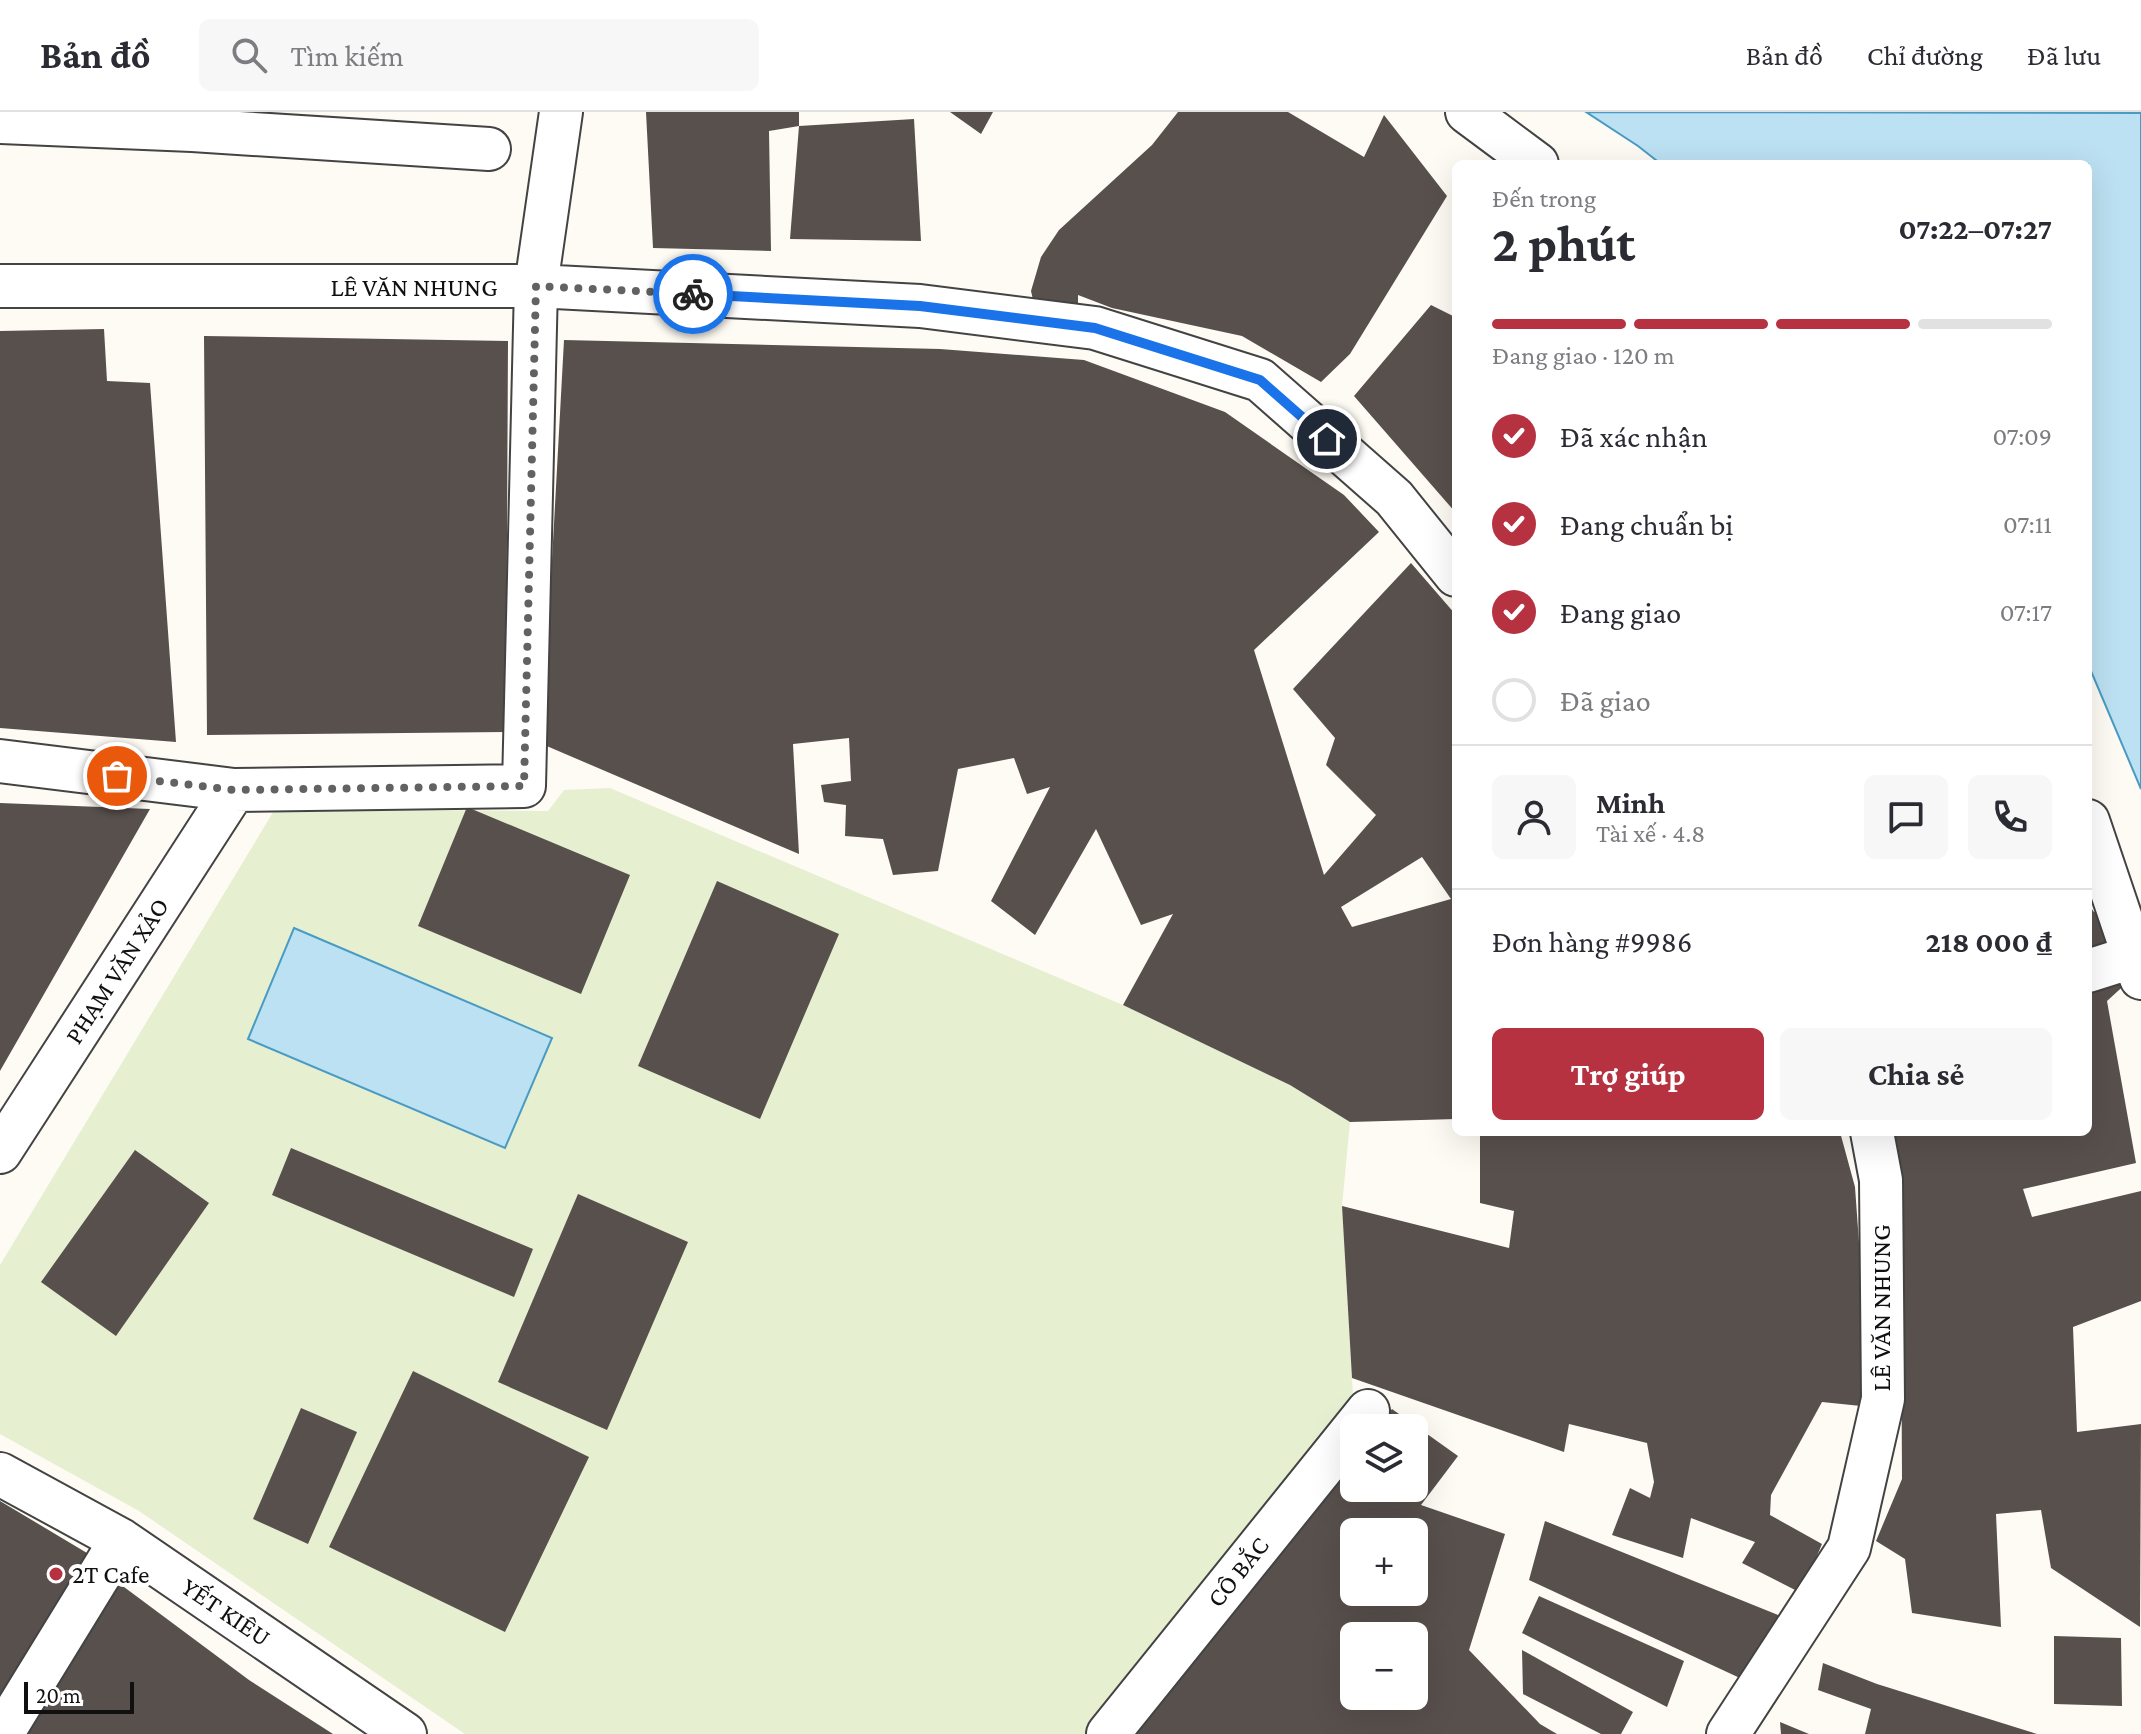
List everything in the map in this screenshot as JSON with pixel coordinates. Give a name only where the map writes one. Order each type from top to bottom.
[{"type":"street","points":[[0,138],[1,112]]},
{"type":"street","points":[[0,761],[234,790],[524,786],[536,286],[561,112]]},
{"type":"street","points":[[1467,112],[1532,160]]},
{"type":"street","points":[[1,122],[193,121],[489,149]]},
{"type":"street","name":"LÊ VĂN NHUNG","points":[[0,286],[536,286],[920,306],[1095,328],[1260,380],[1394,498],[1452,570]]},
{"type":"street","name":"PHẠM VĂN XẢO","points":[[0,1152],[234,790]]},
{"type":"street","points":[[2092,833],[2138,967],[2092,971]]},
{"type":"street","name":"LÊ VĂN NHUNG","points":[[1728,1734],[1849,1548],[1883,1399],[1881,1180],[1873,1136]]},
{"type":"street","name":"CÔ BẮC","points":[[1108,1734],[1368,1411]]},
{"type":"street","name":"YẾT KIÊU","points":[[0,1474],[121,1540],[405,1734]]},
{"type":"street","points":[[2,1734],[121,1540]]},
{"type":"green space","points":[[610,788],[1123,1005],[1290,1085],[1350,1122],[1342,1206],[1354,1412],[1340,1414],[1340,1429],[1096,1734],[465,1734],[139,1511],[0,1434],[0,1265],[275,809],[548,811],[564,790]]},
{"type":"water","points":[[1586,112],[2141,113],[2141,789],[2092,673],[2092,160],[1656,160]]},
{"type":"water","points":[[294,928],[552,1038],[505,1148],[248,1039]]},
{"type":"building","points":[[646,112],[799,112],[799,126],[769,131],[771,251],[653,248]]},
{"type":"building","points":[[950,112],[993,112],[981,134]]},
{"type":"building","points":[[1178,112],[1288,112],[1364,157],[1384,115],[1447,196],[1350,354],[1321,382],[1242,336],[1112,308],[1078,295],[1078,310],[1034,304],[1031,291],[1041,257],[1059,230],[1152,145]]},
{"type":"building","points":[[914,119],[921,241],[790,239],[799,126]]},
{"type":"building","points":[[1431,305],[1452,316],[1452,508],[1354,396]]},
{"type":"building","points":[[104,329],[107,381],[150,383],[176,742],[0,728],[0,331]]},
{"type":"building","points":[[204,336],[508,341],[506,732],[207,735]]},
{"type":"building","points":[[564,340],[940,349],[1084,360],[1225,412],[1344,495],[1379,532],[1254,650],[1324,875],[1376,815],[1326,765],[1335,738],[1293,689],[1411,563],[1452,610],[1452,1119],[1350,1122],[1290,1085],[1123,1005],[1173,914],[1141,925],[1096,829],[1035,935],[991,901],[1050,787],[1027,794],[1014,758],[958,769],[938,871],[893,875],[883,839],[845,836],[846,805],[824,802],[821,785],[851,781],[849,738],[793,744],[799,854],[542,744]],"holes":[[[1422,857],[1451,899],[1352,927],[1341,907]]]},
{"type":"building","points":[[0,803],[150,809],[0,1071]]},
{"type":"building","points":[[467,807],[630,875],[581,994],[418,926]]},
{"type":"building","points":[[717,881],[839,934],[760,1119],[638,1066]]},
{"type":"building","points":[[2092,909],[2130,919],[2141,970],[2107,1001],[2136,1163],[2023,1189],[2032,1217],[2141,1191],[2141,1301],[2073,1327],[2077,1432],[2141,1424],[2140,1627],[2051,1568],[2041,1510],[1996,1514],[2001,1627],[1912,1613],[1905,1559],[1876,1541],[1902,1479],[1901,1282],[1885,1136],[2092,1136]]},
{"type":"building","points":[[1480,1136],[1841,1136],[1855,1187],[1864,1312],[1861,1406],[1822,1402],[1771,1495],[1770,1515],[1822,1544],[1801,1593],[1742,1563],[1755,1542],[1691,1518],[1683,1558],[1612,1535],[1630,1488],[1650,1498],[1654,1482],[1647,1443],[1569,1424],[1564,1452],[1352,1378],[1342,1206],[1509,1248],[1514,1211],[1480,1203]]},
{"type":"building","points":[[291,1148],[533,1249],[514,1297],[272,1195]]},
{"type":"building","points":[[135,1150],[209,1203],[116,1336],[41,1282]]},
{"type":"building","points":[[578,1194],[688,1242],[607,1430],[498,1382]]},
{"type":"building","points":[[413,1371],[589,1457],[505,1632],[329,1547]]},
{"type":"building","points":[[301,1408],[357,1432],[308,1544],[253,1519]]},
{"type":"building","points":[[1428,1435],[1458,1456],[1428,1496]]},
{"type":"building","points":[[1340,1473],[1340,1502],[1423,1502],[1421,1505],[1505,1534],[1469,1650],[1540,1724],[1557,1734],[1127,1734]]},
{"type":"building","points":[[0,1501],[92,1556],[0,1715]]},
{"type":"building","points":[[1545,1521],[1788,1619],[1742,1679],[1529,1580]]},
{"type":"building","points":[[120,1584],[249,1680],[333,1734],[22,1734]]},
{"type":"building","points":[[1539,1596],[1684,1661],[1667,1707],[1522,1633]]},
{"type":"building","points":[[2054,1636],[2121,1638],[2122,1706],[2054,1704]]},
{"type":"building","points":[[1522,1650],[1633,1712],[1621,1734],[1601,1734],[1523,1694]]},
{"type":"building","points":[[1823,1663],[1877,1684],[2037,1734],[1865,1734],[1871,1709],[1818,1690]]},
{"type":"building","points":[[1780,1722],[1809,1734],[1781,1734]]},
{"type":"way so far","points":[[117,776],[234,790],[524,786],[536,286],[693,294]]},
{"type":"place","name":"2T Cafe","points":[[56,1574]]},
{"type":"route","points":[[693,294],[920,306],[1095,328],[1260,380],[1327,439]]}]
